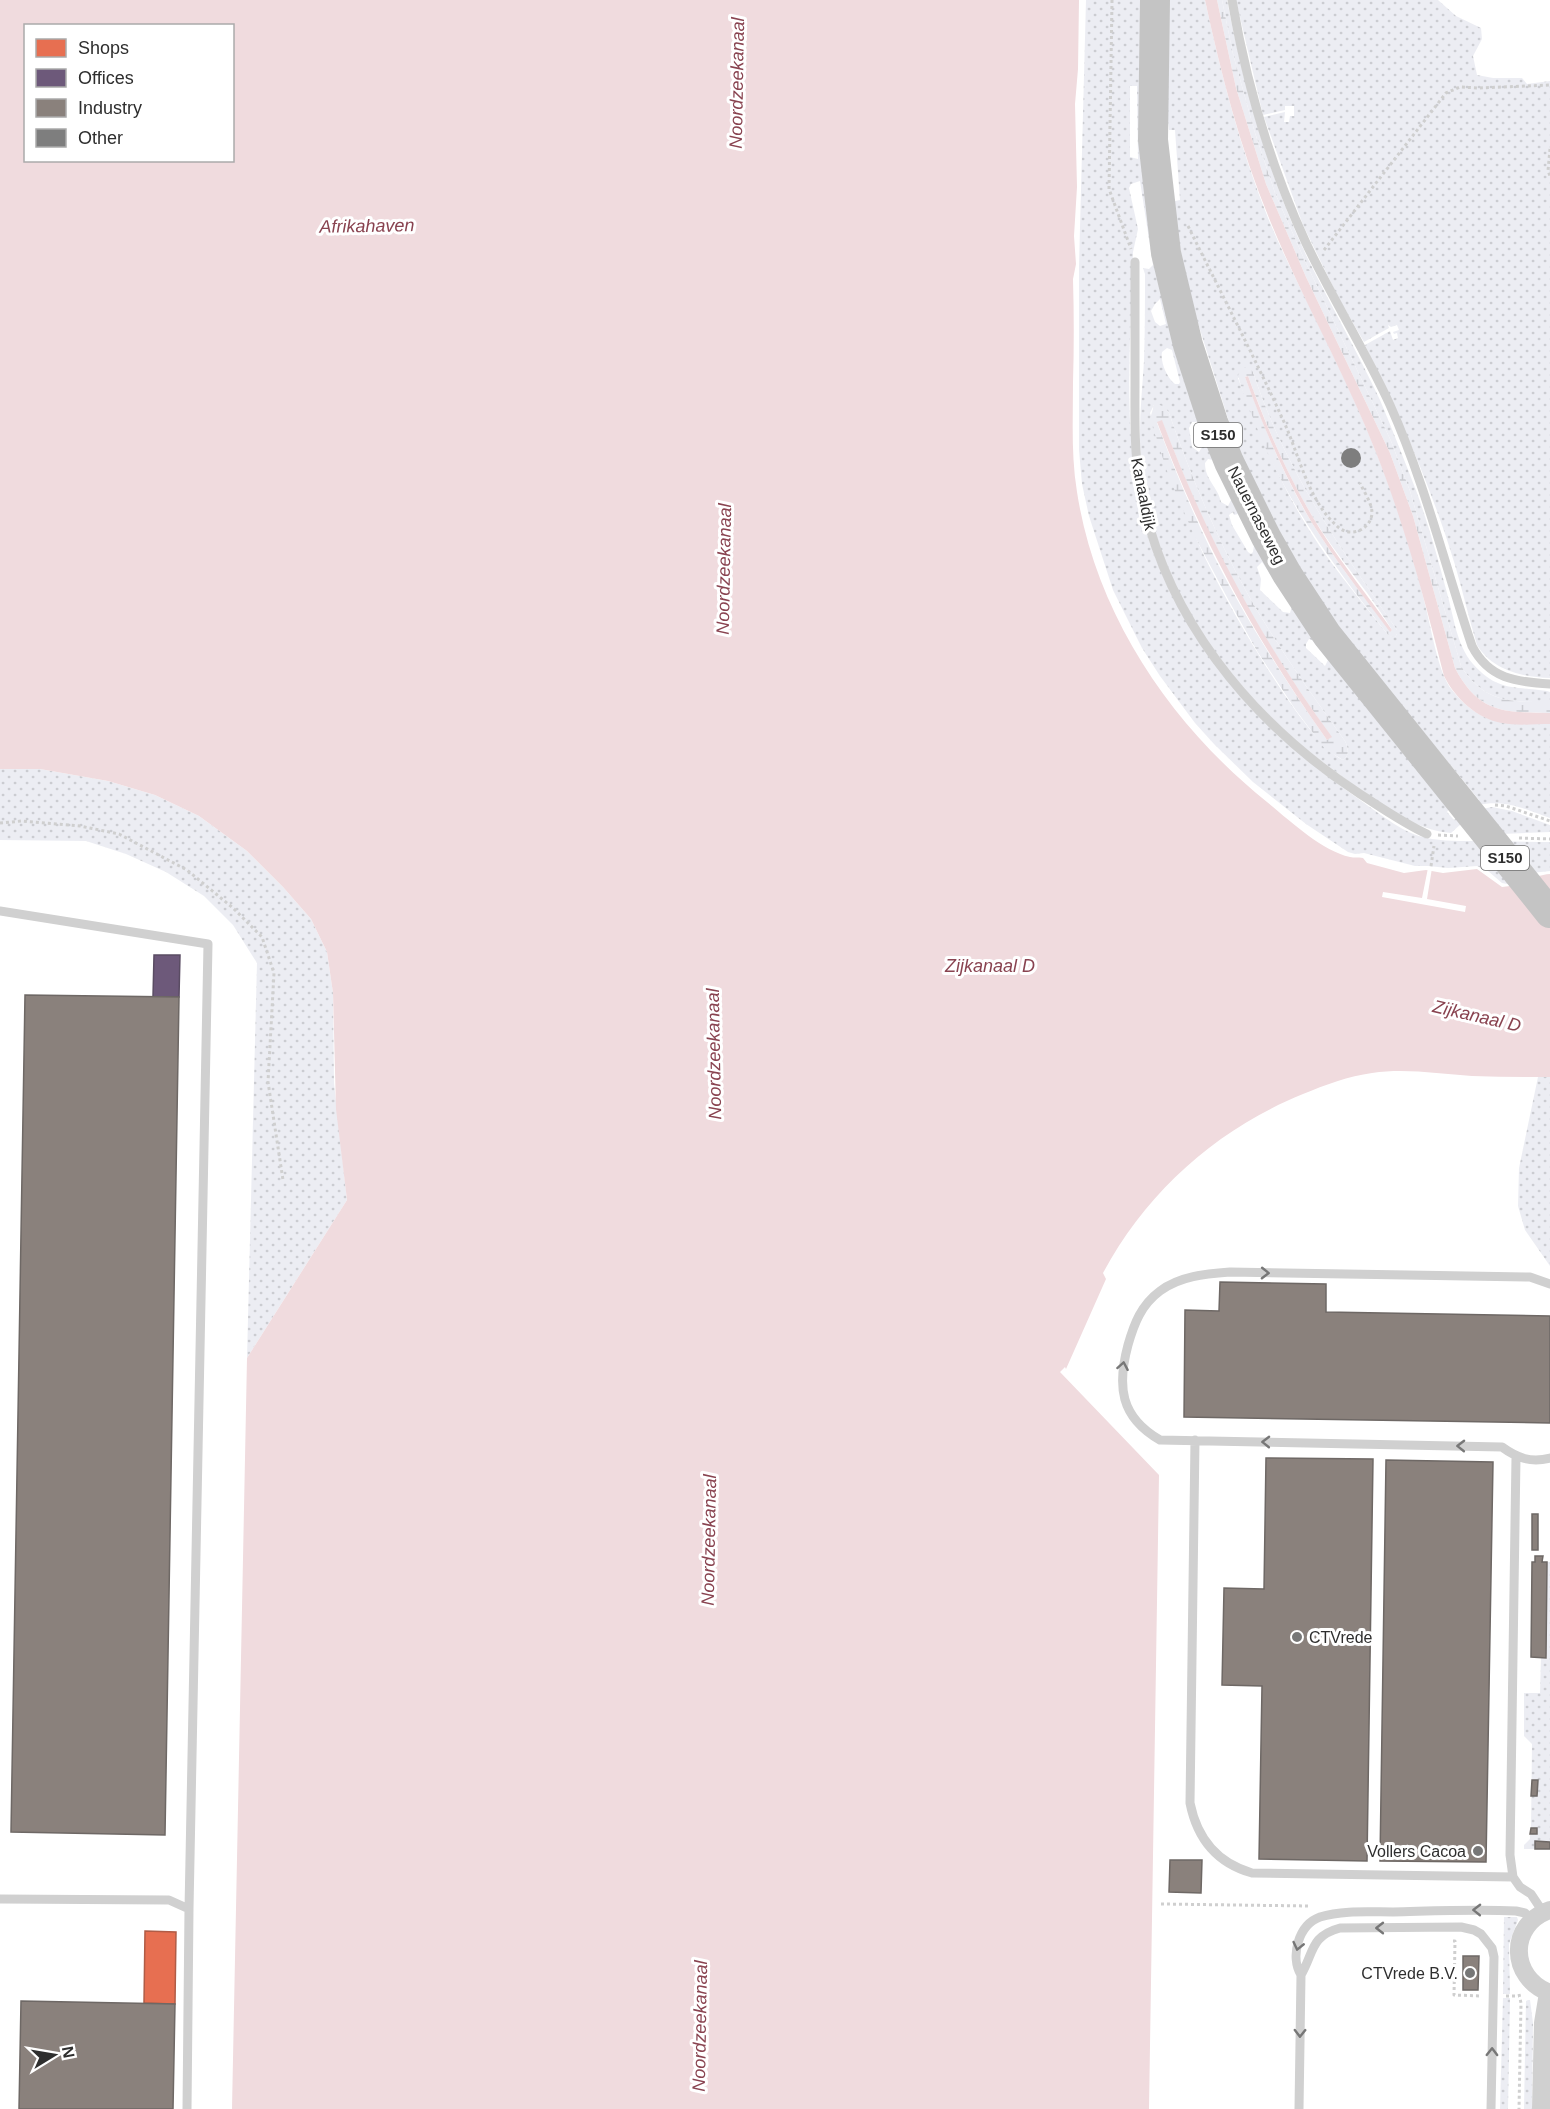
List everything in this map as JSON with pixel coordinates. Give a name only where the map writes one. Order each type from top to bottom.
[{"type":"main road","name":"Nauernaseweg","points":[[1155,0],[1153,140],[1166,254],[1188,345],[1213,422],[1247,499],[1287,574],[1456,816],[1550,913]]},
{"type":"street","points":[[1541,2109],[1543,2023],[1549,1993],[1531,1982],[1520,1962],[1519,1951],[1525,1929],[1542,1914]]},
{"type":"lane","points":[[1232,0],[1240,46],[1260,120],[1293,209],[1315,260],[1389,404],[1412,458],[1476,655],[1504,678],[1550,684]]},
{"type":"lane","name":"Kanaaldijk","points":[[1135,262],[1135,440],[1139,480],[1149,527],[1168,578],[1187,617],[1226,674],[1272,724],[1305,755],[1389,813],[1431,835]]},
{"type":"lane","points":[[0,911],[208,944],[187,2109]]},
{"type":"lane","points":[[1550,1284],[1530,1277],[1230,1272],[1204,1275],[1179,1281],[1159,1292],[1141,1311],[1135,1322],[1122,1372],[1124,1398],[1134,1418],[1150,1434],[1160,1440],[1502,1447],[1516,1457],[1536,1461],[1550,1458]]},
{"type":"lane","points":[[1195,1440],[1190,1803],[1197,1830],[1204,1842],[1231,1865],[1252,1873],[1513,1877]]},
{"type":"lane","points":[[1516,1457],[1510,1855],[1513,1877],[1520,1887],[1531,1894],[1542,1914]]},
{"type":"lane","points":[[0,1899],[169,1900],[189,1909]]},
{"type":"lane","points":[[1301,1975],[1295,1966],[1298,1940],[1310,1923],[1319,1917],[1344,1913],[1441,1909],[1542,1914]]},
{"type":"lane","points":[[1299,2109],[1301,1975],[1313,1946],[1319,1939],[1332,1930],[1340,1928],[1461,1927],[1481,1934],[1492,1948],[1494,1957],[1491,2109]]},
{"type":"path","points":[[1112,0],[1109,189],[1135,262]]},
{"type":"path","points":[[1315,260],[1446,93],[1460,87],[1550,85]]},
{"type":"path","points":[[1550,149],[1548,171],[1550,176]]},
{"type":"path","points":[[1186,222],[1285,424],[1314,494],[1325,513],[1344,531],[1356,532],[1367,525],[1370,519],[1371,507],[1360,483]]},
{"type":"path","points":[[1446,836],[1456,816]]},
{"type":"path","points":[[1431,866],[1431,835],[1467,836]]},
{"type":"path","points":[[1161,1904],[1314,1906]]},
{"type":"path","points":[[1443,1940],[1455,1941],[1454,1995],[1519,1996]]},
{"type":"path","points":[[1520,2109],[1521,2003]]},
{"type":"green space","points":[[1086,0],[1141,0],[1201,417],[1449,809],[1447,812],[1454,820],[1457,818],[1462,823],[1451,833],[1418,825],[1403,818],[1359,789],[1296,740],[1262,708],[1231,673],[1180,594],[1162,551],[1148,507],[1141,461],[1140,423],[1145,318],[1143,268],[1149,269],[1153,265],[1140,181],[1131,184],[1129,188],[1138,229],[1133,252],[1130,345],[1131,439],[1139,501],[1151,546],[1169,589],[1191,630],[1218,668],[1248,703],[1281,737],[1353,795],[1385,818],[1425,838],[1452,841],[1550,842],[1550,871],[1532,873],[1507,884],[1477,866],[1448,868],[1415,866],[1364,853],[1348,852],[1306,824],[1253,782],[1195,723],[1142,648],[1113,590],[1089,516],[1082,484],[1079,450],[1079,266]],"holes":[[[1130,86],[1137,86],[1138,159],[1130,157]],[[1160,299],[1166,324],[1160,326],[1155,322],[1151,311]],[[1167,348],[1172,350],[1179,384],[1175,384],[1169,378],[1162,352]],[[1154,405],[1164,407],[1169,413],[1204,503],[1246,591],[1306,686],[1345,741],[1348,754],[1343,760],[1326,747],[1306,724],[1260,657],[1219,585],[1182,503],[1150,413]],[[1192,422],[1197,422],[1205,442],[1199,452],[1192,447],[1189,428]],[[1208,459],[1213,460],[1231,500],[1228,506],[1221,502],[1205,463]],[[1233,512],[1234,515],[1238,514],[1254,545],[1251,554],[1232,525],[1229,515]],[[1262,562],[1292,606],[1290,613],[1283,612],[1260,590],[1261,579],[1257,567]],[[1309,639],[1328,660],[1325,666],[1306,648]]]},
{"type":"green space","points":[[1163,0],[1205,0],[1232,110],[1258,192],[1283,252],[1371,439],[1414,561],[1443,673],[1452,690],[1463,702],[1485,717],[1508,723],[1550,724],[1550,818],[1506,804],[1478,805],[1479,800],[1320,605],[1243,466],[1184,286],[1171,202],[1180,200],[1175,130],[1169,130]],"holes":[[[1253,372],[1266,407],[1297,474],[1335,538],[1397,630],[1395,637],[1389,636],[1365,606],[1330,561],[1309,529],[1273,464],[1238,378]]]},
{"type":"green space","points":[[1217,0],[1222,0],[1233,54],[1275,193],[1391,441],[1410,491],[1461,666],[1479,687],[1489,694],[1523,702],[1550,702],[1550,713],[1506,710],[1483,702],[1464,683],[1455,668],[1413,516],[1390,453],[1306,277],[1266,184],[1236,88]]},
{"type":"green space","points":[[1222,0],[1227,0],[1249,98],[1280,193],[1306,255],[1380,400],[1417,493],[1463,648],[1482,673],[1499,684],[1550,692],[1550,702],[1523,702],[1489,694],[1470,678],[1461,666],[1410,491],[1391,441],[1275,193],[1233,54]]},
{"type":"green space","points":[[1236,0],[1438,0],[1456,16],[1481,28],[1482,39],[1473,56],[1477,75],[1493,78],[1522,78],[1527,84],[1550,81],[1550,678],[1519,674],[1499,666],[1483,654],[1477,645],[1455,565],[1426,481],[1365,345],[1390,331],[1393,340],[1398,338],[1397,333],[1393,332],[1399,330],[1397,325],[1391,327],[1388,325],[1389,328],[1364,342],[1338,297],[1303,225],[1264,117],[1285,112],[1284,122],[1289,122],[1290,116],[1294,116],[1294,106],[1285,106],[1285,110],[1263,115]]},
{"type":"green space","points":[[1243,368],[1249,368],[1253,372],[1266,407],[1297,474],[1335,538],[1397,630],[1395,637],[1389,636],[1350,586],[1297,508],[1267,452],[1238,375]],"holes":[[[1248,376],[1281,457],[1311,515],[1392,630],[1390,631],[1340,565],[1302,506],[1275,452],[1245,377]]]},
{"type":"green space","points":[[1154,405],[1165,407],[1169,413],[1204,503],[1246,591],[1306,686],[1345,741],[1348,754],[1343,760],[1325,749],[1295,709],[1257,651],[1229,601],[1194,535],[1169,477],[1150,419]],"holes":[[[1162,421],[1221,558],[1278,659],[1331,737],[1327,740],[1267,650],[1212,552],[1192,510],[1157,423]]]},
{"type":"green space","points":[[0,769],[40,769],[108,781],[155,795],[199,816],[247,851],[283,887],[311,919],[327,952],[333,993],[334,1083],[347,1200],[247,1358],[257,963],[233,925],[204,896],[166,872],[126,854],[86,841],[0,840]]},
{"type":"green space","points":[[1492,807],[1512,811],[1550,825],[1550,832],[1502,834],[1482,809]]},
{"type":"green space","points":[[1538,1077],[1550,1077],[1550,1266],[1525,1230],[1518,1206],[1519,1168]]},
{"type":"green space","points":[[1547,1562],[1550,1562],[1550,1842],[1535,1841],[1535,1849],[1524,1849],[1524,1845],[1530,1839],[1530,1834],[1537,1834],[1537,1828],[1531,1828],[1532,1744],[1524,1736],[1524,1693],[1540,1693],[1541,1658],[1546,1657]]},
{"type":"green space","points":[[1504,1917],[1517,1917],[1518,1920],[1509,1944],[1510,1994],[1503,1994]]},
{"type":"green space","points":[[1503,1998],[1510,1998],[1508,2109],[1500,2109]]},
{"type":"green space","points":[[1530,2000],[1533,2023],[1532,2109],[1524,2109],[1526,2001]]},
{"type":"water","points":[[0,0],[1079,0],[1075,104],[1077,187],[1074,236],[1076,264],[1073,279],[1074,465],[1077,492],[1087,537],[1101,582],[1120,624],[1143,664],[1170,703],[1199,738],[1232,772],[1267,802],[1306,834],[1328,848],[1339,854],[1363,858],[1367,863],[1404,873],[1426,870],[1443,873],[1477,869],[1502,887],[1550,874],[1550,1077],[1472,1076],[1410,1071],[1372,1073],[1328,1084],[1272,1108],[1242,1125],[1187,1166],[1141,1215],[1103,1273],[1106,1279],[1066,1369],[1065,1367],[1060,1372],[1159,1475],[1149,2109],[232,2109],[247,1358],[347,1200],[336,1109],[333,993],[327,952],[311,919],[247,851],[199,816],[155,795],[108,781],[40,769],[0,769]]},
{"type":"water","points":[[1205,0],[1217,0],[1236,88],[1266,184],[1306,277],[1390,453],[1413,516],[1455,668],[1464,683],[1483,702],[1506,710],[1550,713],[1550,724],[1508,724],[1484,717],[1454,692],[1444,676],[1413,562],[1386,478],[1350,392],[1281,247],[1249,165],[1225,83]]},
{"type":"water","points":[[1248,376],[1271,435],[1309,511],[1328,542],[1392,630],[1390,632],[1331,551],[1302,506],[1267,433],[1245,377]]},
{"type":"water","points":[[1162,420],[1197,504],[1236,584],[1281,662],[1332,737],[1327,740],[1276,664],[1231,587],[1174,465],[1157,422]]},
{"type":"pier","points":[[1428,868],[1432,868],[1427,899],[1466,906],[1465,912],[1382,897],[1383,892],[1422,898]]},
{"type":"building: Shops","points":[[145,1931],[176,1932],[175,2004],[144,2003]]},
{"type":"building: Offices","points":[[154,955],[180,955],[179,997],[153,997]]},
{"type":"building: Industry","points":[[25,995],[179,997],[165,1835],[11,1832]]},
{"type":"building: Industry","points":[[1220,1282],[1326,1284],[1326,1312],[1550,1316],[1550,1423],[1184,1417],[1185,1310],[1219,1311]]},
{"type":"building: Industry","name":"CTVrede","points":[[1266,1458],[1373,1459],[1367,1861],[1259,1859],[1262,1686],[1222,1685],[1224,1588],[1264,1589]]},
{"type":"building: Industry","points":[[1386,1460],[1493,1462],[1486,1862],[1380,1861]]},
{"type":"building: Industry","points":[[1532,1514],[1538,1514],[1538,1550],[1532,1550]]},
{"type":"building: Industry","points":[[1535,1556],[1543,1556],[1542,1562],[1547,1562],[1546,1658],[1531,1657],[1532,1562],[1535,1562]]},
{"type":"building: Industry","points":[[1532,1780],[1538,1780],[1537,1796],[1531,1796]]},
{"type":"building: Industry","points":[[1531,1828],[1537,1828],[1537,1834],[1530,1834]]},
{"type":"building: Industry","points":[[1535,1841],[1550,1842],[1550,1849],[1535,1849]]},
{"type":"building: Industry","points":[[1170,1860],[1202,1860],[1201,1893],[1169,1892]]},
{"type":"building: Industry","points":[[1463,1956],[1479,1956],[1478,1990],[1463,1990]]},
{"type":"building: Industry","points":[[21,2001],[175,2004],[173,2109],[19,2109]]},
{"type":"building: Other","points":[[1351,448],[1358,451],[1361,458],[1358,465],[1351,468],[1344,465],[1341,458],[1344,451]]},
{"type":"place","name":"CTVrede","points":[[1297,1637]]},
{"type":"place","name":"Vollers Cacoa","points":[[1478,1851]]},
{"type":"place","name":"CTVrede B.V.","points":[[1470,1973]]},
{"type":"water label","name":"Noordzeekanaal","points":[[737,83]]},
{"type":"water label","name":"Afrikahaven","points":[[367,226]]},
{"type":"water label","name":"Noordzeekanaal","points":[[724,569]]},
{"type":"water label","name":"Zijkanaal D","points":[[990,966]]},
{"type":"water label","name":"Zijkanaal D","points":[[1477,1016]]},
{"type":"water label","name":"Noordzeekanaal","points":[[714,1054]]},
{"type":"water label","name":"Noordzeekanaal","points":[[709,1540]]},
{"type":"water label","name":"Noordzeekanaal","points":[[700,2026]]}]
